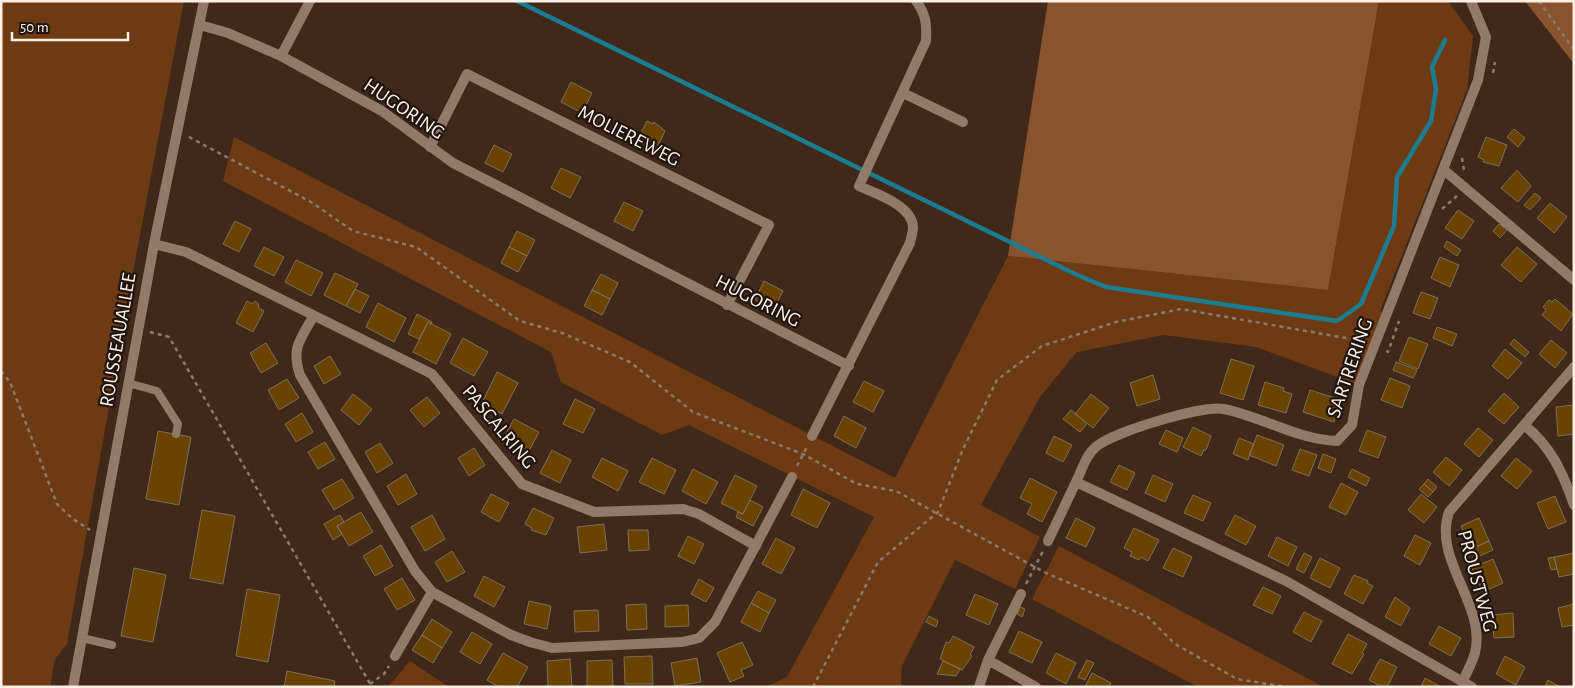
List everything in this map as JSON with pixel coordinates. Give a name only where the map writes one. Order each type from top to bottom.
[{"type":"street","name":"ROUSSEAUALLEE","points":[[73,687],[154,244],[204,1]]},
{"type":"street","points":[[282,56],[310,1]]},
{"type":"street","points":[[812,436],[910,243],[913,227],[909,216],[897,205],[859,186],[926,41],[927,26],[924,11],[916,1]]},
{"type":"street","name":"SARTRERING","points":[[1048,541],[1087,459],[1096,446],[1158,421],[1196,412],[1222,409],[1315,440],[1336,441],[1352,426],[1359,385],[1478,80],[1486,37],[1471,1]]},
{"type":"street","name":"HUGORING","points":[[200,25],[228,32],[282,56],[382,111],[453,163],[849,366]]},
{"type":"street","name":"MOLIEREWEG","points":[[430,147],[467,74],[769,225],[727,305]]},
{"type":"street","points":[[903,92],[963,122]]},
{"type":"street","points":[[1444,170],[1574,280]]},
{"type":"street","name":"PASCALRING","points":[[154,244],[186,252],[313,317],[432,374],[522,484],[594,512],[683,509],[699,514],[756,546]]},
{"type":"street","points":[[313,317],[296,347],[295,360],[300,375],[415,571],[432,592],[511,635],[552,648],[682,642],[699,638],[715,622],[792,477]]},
{"type":"street","points":[[1574,367],[1524,426],[1540,438],[1553,457],[1564,477],[1574,505]]},
{"type":"street","name":"PROUSTWEG","points":[[1468,684],[1475,652],[1476,637],[1470,610],[1445,542],[1444,525],[1449,512],[1524,426]]},
{"type":"street","points":[[1076,482],[1286,582],[1468,684]]},
{"type":"street","points":[[395,656],[432,592]]},
{"type":"street","points":[[979,687],[988,660],[1021,594]]},
{"type":"street","points":[[988,660],[1036,687]]},
{"type":"lane","points":[[128,383],[157,391],[178,424],[176,434]]},
{"type":"lane","points":[[82,638],[112,644]]},
{"type":"path","points":[[1539,1],[1574,50]]},
{"type":"path","points":[[177,130],[311,202],[353,231],[416,247],[520,321],[562,333],[630,362],[693,412],[803,454],[857,484],[896,491],[938,512],[1035,567],[1071,585],[1148,617],[1175,644],[1237,679],[1287,687]]},
{"type":"path","points":[[814,687],[878,562],[938,512],[962,449],[997,380],[1042,346],[1116,322],[1181,309],[1361,340],[1375,346]]},
{"type":"path","points":[[138,329],[169,337],[371,685],[384,674],[395,656]]},
{"type":"path","points":[[1,371],[10,382],[58,504],[73,519],[92,531]]},
{"type":"path","points":[[792,477],[812,436]]},
{"type":"path","points":[[1021,594],[1048,541]]},
{"type":"shaded area","points":[[1,1],[184,1],[131,283],[67,644],[55,659],[50,687],[1,687]]},
{"type":"shaded area","points":[[1048,1],[1379,1],[1328,290],[1008,256]]},
{"type":"shaded area","points":[[1379,1],[1448,1],[1473,36],[1467,90],[1380,311],[1387,314],[1359,385],[1256,347],[1164,335],[1077,352],[1040,397],[981,505],[1040,537],[1015,589],[955,560],[902,666],[901,687],[766,687],[787,677],[874,517],[689,425],[662,435],[561,382],[551,352],[223,181],[234,137],[895,478],[1008,256],[1328,290]]},
{"type":"shaded area","points":[[1525,1],[1574,1],[1574,64]]},
{"type":"shaded area","points":[[1059,546],[1324,687],[1198,687],[1032,599]]},
{"type":"shaded area","points":[[410,661],[449,687],[388,687]]},
{"type":"building","points":[[571,82],[592,93],[582,113],[561,102]]},
{"type":"building","points":[[647,121],[653,124],[654,122],[665,131],[656,150],[637,141]]},
{"type":"building","points":[[1514,129],[1525,138],[1518,147],[1507,137]]},
{"type":"building","points":[[1486,137],[1507,145],[1499,166],[1483,162],[1484,160],[1478,157]]},
{"type":"building","points":[[494,145],[512,154],[503,172],[485,163]]},
{"type":"building","points":[[561,168],[581,177],[570,198],[551,188]]},
{"type":"building","points":[[1517,170],[1531,186],[1518,202],[1501,188]]},
{"type":"building","points":[[1535,193],[1541,198],[1530,210],[1524,205]]},
{"type":"building","points":[[624,202],[643,211],[633,231],[614,221]]},
{"type":"building","points":[[1550,203],[1567,217],[1554,233],[1537,218]]},
{"type":"building","points":[[1458,210],[1474,221],[1462,239],[1445,228]]},
{"type":"building","points":[[235,221],[251,229],[239,252],[223,244]]},
{"type":"building","points":[[1499,224],[1507,230],[1500,238],[1493,231]]},
{"type":"building","points":[[517,231],[535,240],[527,256],[509,247]]},
{"type":"building","points":[[1447,241],[1461,250],[1457,256],[1444,247]]},
{"type":"building","points":[[264,247],[284,257],[274,276],[254,266]]},
{"type":"building","points":[[509,247],[527,256],[518,272],[501,263]]},
{"type":"building","points":[[1517,247],[1537,264],[1521,282],[1501,265]]},
{"type":"building","points":[[1440,257],[1459,265],[1450,287],[1431,278]]},
{"type":"building","points":[[296,260],[323,273],[311,296],[285,282]]},
{"type":"building","points":[[335,273],[358,284],[346,306],[324,295]]},
{"type":"building","points":[[601,274],[618,283],[610,299],[592,290]]},
{"type":"building","points":[[764,281],[783,291],[773,310],[755,300]]},
{"type":"building","points":[[355,289],[369,296],[360,313],[346,306]]},
{"type":"building","points":[[592,290],[610,299],[602,315],[584,306]]},
{"type":"building","points":[[1421,292],[1438,298],[1430,319],[1413,313]]},
{"type":"building","points":[[1555,299],[1573,314],[1561,331],[1542,315],[1546,310],[1543,307],[1549,300],[1552,302]]},
{"type":"building","points":[[247,301],[252,304],[255,301],[258,303],[259,308],[264,311],[253,332],[236,323]]},
{"type":"building","points":[[378,303],[406,318],[394,342],[366,327]]},
{"type":"building","points":[[417,314],[432,322],[431,324],[428,322],[419,339],[408,334]]},
{"type":"building","points":[[428,322],[451,334],[436,364],[413,352]]},
{"type":"building","points":[[1437,327],[1457,334],[1452,346],[1433,338]]},
{"type":"building","points":[[1409,337],[1428,344],[1418,369],[1399,361]]},
{"type":"building","points":[[463,338],[488,352],[474,376],[450,363]]},
{"type":"building","points":[[1514,339],[1529,352],[1525,357],[1510,344]]},
{"type":"building","points":[[1551,340],[1567,353],[1555,368],[1539,354]]},
{"type":"building","points":[[266,343],[278,363],[261,373],[250,353]]},
{"type":"building","points":[[1505,349],[1522,363],[1508,379],[1492,366]]},
{"type":"building","points":[[330,356],[341,374],[324,384],[314,366]]},
{"type":"building","points":[[1231,359],[1254,366],[1243,400],[1220,393]]},
{"type":"building","points":[[1396,362],[1417,370],[1413,378],[1393,370]]},
{"type":"building","points":[[497,372],[518,383],[502,414],[482,403]]},
{"type":"building","points":[[1153,375],[1160,399],[1137,406],[1130,383]]},
{"type":"building","points":[[1390,378],[1410,386],[1402,408],[1381,400]]},
{"type":"building","points":[[287,379],[299,398],[279,410],[268,390]]},
{"type":"building","points":[[864,381],[884,391],[873,412],[853,402]]},
{"type":"building","points":[[1265,382],[1284,388],[1283,391],[1292,394],[1286,413],[1258,405]]},
{"type":"building","points":[[1310,390],[1341,400],[1334,422],[1303,412]]},
{"type":"building","points":[[1504,393],[1519,407],[1504,424],[1488,411]]},
{"type":"building","points":[[353,394],[372,409],[359,425],[341,410]]},
{"type":"building","points":[[1091,394],[1109,408],[1093,428],[1075,414]]},
{"type":"building","points":[[427,397],[440,413],[424,427],[410,410]]},
{"type":"building","points":[[575,399],[595,409],[583,433],[563,424]]},
{"type":"building","points":[[1574,405],[1574,434],[1558,436],[1556,407]]},
{"type":"building","points":[[1071,410],[1087,424],[1080,432],[1063,419]]},
{"type":"building","points":[[302,413],[313,432],[296,442],[285,424]]},
{"type":"building","points":[[844,416],[866,428],[856,448],[834,436]]},
{"type":"building","points":[[514,419],[539,432],[528,453],[503,439]]},
{"type":"building","points":[[1193,427],[1211,436],[1206,450],[1204,450],[1201,456],[1183,447]]},
{"type":"building","points":[[1478,428],[1493,440],[1479,457],[1464,444]]},
{"type":"building","points":[[1166,430],[1183,438],[1177,452],[1159,444]]},
{"type":"building","points":[[1367,430],[1386,437],[1378,458],[1359,451]]},
{"type":"building","points":[[158,431],[191,437],[179,505],[146,499]]},
{"type":"building","points":[[1257,435],[1284,445],[1276,466],[1249,455]]},
{"type":"building","points":[[1054,436],[1072,445],[1063,462],[1046,453]]},
{"type":"building","points":[[1239,438],[1254,444],[1248,460],[1233,454]]},
{"type":"building","points":[[325,442],[335,459],[318,469],[308,452]]},
{"type":"building","points":[[380,443],[393,463],[377,473],[365,452]]},
{"type":"building","points":[[474,448],[485,465],[469,476],[458,458]]},
{"type":"building","points":[[1300,449],[1317,455],[1309,476],[1292,470]]},
{"type":"building","points":[[552,450],[571,460],[560,483],[540,473]]},
{"type":"building","points":[[1323,454],[1336,459],[1331,473],[1318,468]]},
{"type":"building","points":[[1446,457],[1462,470],[1449,486],[1433,472]]},
{"type":"building","points":[[602,458],[628,471],[618,491],[592,477]]},
{"type":"building","points":[[652,458],[676,470],[664,494],[639,482]]},
{"type":"building","points":[[1516,458],[1532,471],[1517,489],[1501,476]]},
{"type":"building","points":[[1119,465],[1135,473],[1127,490],[1110,482]]},
{"type":"building","points":[[693,469],[718,482],[706,504],[682,491]]},
{"type":"building","points":[[1352,469],[1370,478],[1366,486],[1348,477]]},
{"type":"building","points":[[406,474],[417,494],[398,505],[387,486]]},
{"type":"building","points":[[735,475],[757,486],[743,514],[721,503]]},
{"type":"building","points":[[1153,475],[1173,484],[1165,502],[1145,493]]},
{"type":"building","points":[[1030,478],[1057,492],[1042,522],[1027,514],[1032,504],[1020,498]]},
{"type":"building","points":[[342,479],[354,498],[334,510],[322,490]]},
{"type":"building","points":[[1428,479],[1437,487],[1433,492],[1424,484]]},
{"type":"building","points":[[1341,483],[1358,492],[1346,515],[1329,507]]},
{"type":"building","points":[[1424,484],[1433,492],[1428,497],[1419,489]]},
{"type":"building","points":[[803,489],[830,503],[817,528],[791,515]]},
{"type":"building","points":[[491,494],[509,503],[499,522],[481,512]]},
{"type":"building","points":[[1421,494],[1437,507],[1424,523],[1408,510]]},
{"type":"building","points":[[1193,495],[1211,503],[1203,521],[1184,513]]},
{"type":"building","points":[[1555,496],[1566,522],[1548,529],[1537,503]]},
{"type":"building","points":[[750,500],[763,507],[753,526],[736,517],[738,512],[743,514]]},
{"type":"building","points":[[533,508],[554,518],[546,535],[531,530],[532,528],[525,524]]},
{"type":"building","points":[[202,510],[235,516],[223,584],[190,578]]},
{"type":"building","points":[[361,512],[373,532],[349,546],[337,526]]},
{"type":"building","points":[[340,515],[344,522],[337,526],[342,534],[333,540],[324,524]]},
{"type":"building","points":[[432,515],[445,539],[425,551],[411,527]]},
{"type":"building","points":[[1235,515],[1256,526],[1246,545],[1225,534]]},
{"type":"building","points":[[1076,518],[1095,528],[1086,547],[1066,538]]},
{"type":"building","points":[[1479,518],[1489,541],[1471,549],[1461,526]]},
{"type":"building","points":[[604,524],[607,550],[580,553],[577,527]]},
{"type":"building","points":[[1134,528],[1159,540],[1148,561],[1141,557],[1139,560],[1130,556],[1132,552],[1124,548]]},
{"type":"building","points":[[628,530],[648,530],[649,550],[629,551]]},
{"type":"building","points":[[1415,535],[1431,543],[1420,565],[1404,556]]},
{"type":"building","points":[[688,536],[704,544],[694,564],[678,556]]},
{"type":"building","points":[[1277,537],[1297,547],[1288,566],[1268,556]]},
{"type":"building","points":[[776,538],[795,548],[781,574],[762,564]]},
{"type":"building","points":[[1489,541],[1493,550],[1475,558],[1471,549]]},
{"type":"building","points":[[381,545],[393,566],[375,576],[363,556]]},
{"type":"building","points":[[1173,548],[1192,557],[1183,577],[1163,568]]},
{"type":"building","points":[[452,551],[465,572],[447,582],[435,562]]},
{"type":"building","points":[[1304,553],[1312,557],[1304,573],[1296,569]]},
{"type":"building","points":[[1574,553],[1574,574],[1559,577],[1554,557]]},
{"type":"building","points":[[1554,557],[1557,569],[1551,570],[1548,558]]},
{"type":"building","points":[[1320,558],[1340,568],[1330,588],[1310,578]]},
{"type":"building","points":[[1493,559],[1503,583],[1483,592],[1472,568]]},
{"type":"building","points":[[134,568],[166,575],[153,642],[121,636]]},
{"type":"building","points":[[1354,575],[1368,581],[1367,583],[1373,586],[1363,604],[1344,594]]},
{"type":"building","points":[[484,576],[505,587],[494,607],[474,596]]},
{"type":"building","points":[[402,578],[415,600],[397,610],[384,589]]},
{"type":"building","points":[[699,579],[714,588],[706,602],[691,594]]},
{"type":"building","points":[[1263,587],[1281,596],[1272,614],[1253,605]]},
{"type":"building","points":[[247,589],[280,595],[268,662],[236,656]]},
{"type":"building","points":[[758,591],[776,600],[769,613],[751,603]]},
{"type":"building","points":[[975,594],[998,604],[989,625],[966,615]]},
{"type":"building","points":[[1395,597],[1410,608],[1401,626],[1385,617]]},
{"type":"building","points":[[529,601],[551,606],[547,629],[524,624]]},
{"type":"building","points":[[751,603],[769,613],[760,632],[741,622]]},
{"type":"building","points":[[646,604],[647,629],[627,630],[626,605]]},
{"type":"building","points":[[1574,604],[1574,625],[1562,627],[1558,608]]},
{"type":"building","points":[[688,605],[689,626],[665,627],[665,606]]},
{"type":"building","points":[[1020,607],[1025,609],[1022,617],[1017,614]]},
{"type":"building","points":[[598,610],[599,631],[575,632],[574,611]]},
{"type":"building","points":[[1304,612],[1322,621],[1311,642],[1293,632]]},
{"type":"building","points":[[1513,613],[1514,637],[1494,638],[1492,615]]},
{"type":"building","points":[[929,616],[938,621],[936,627],[926,622]]},
{"type":"building","points":[[432,619],[452,632],[442,648],[422,635]]},
{"type":"building","points":[[1439,626],[1461,638],[1451,656],[1429,644]]},
{"type":"building","points":[[1019,631],[1042,642],[1032,663],[1009,652]]},
{"type":"building","points":[[472,632],[492,644],[480,664],[460,652]]},
{"type":"building","points":[[1348,634],[1367,644],[1362,653],[1364,654],[1352,674],[1332,664]]},
{"type":"building","points":[[422,635],[442,648],[433,663],[412,650]]},
{"type":"building","points":[[953,636],[974,647],[970,655],[972,656],[962,670],[940,659],[946,642],[949,643]]},
{"type":"building","points":[[742,642],[753,665],[741,670],[744,676],[730,682],[717,653]]},
{"type":"building","points":[[503,653],[528,667],[517,687],[499,687],[487,680]]},
{"type":"building","points":[[1056,653],[1076,663],[1066,684],[1046,673]]},
{"type":"building","points":[[652,656],[653,684],[625,684],[624,657]]},
{"type":"building","points":[[1505,656],[1525,667],[1516,685],[1496,674]]},
{"type":"building","points":[[697,658],[701,682],[675,686],[671,663]]},
{"type":"building","points":[[570,659],[572,687],[548,687],[547,661]]},
{"type":"building","points":[[1380,659],[1397,667],[1387,687],[1382,687],[1369,680]]},
{"type":"building","points":[[612,660],[613,687],[587,687],[587,661]]},
{"type":"building","points":[[1087,660],[1094,663],[1085,680],[1078,677]]},
{"type":"building","points":[[943,661],[960,669],[956,676],[937,674]]},
{"type":"building","points":[[287,671],[335,681],[334,687],[284,687]]},
{"type":"building","points":[[1092,673],[1111,683],[1109,687],[1085,687]]},
{"type":"building","points":[[1425,678],[1441,687],[1421,687]]},
{"type":"building","points":[[1548,680],[1560,687],[1545,687]]},
{"type":"waterway","points":[[517,1],[1075,274],[1106,287],[1337,321],[1361,304],[1394,226],[1397,177],[1431,121],[1436,89],[1432,67],[1445,40]]}]
